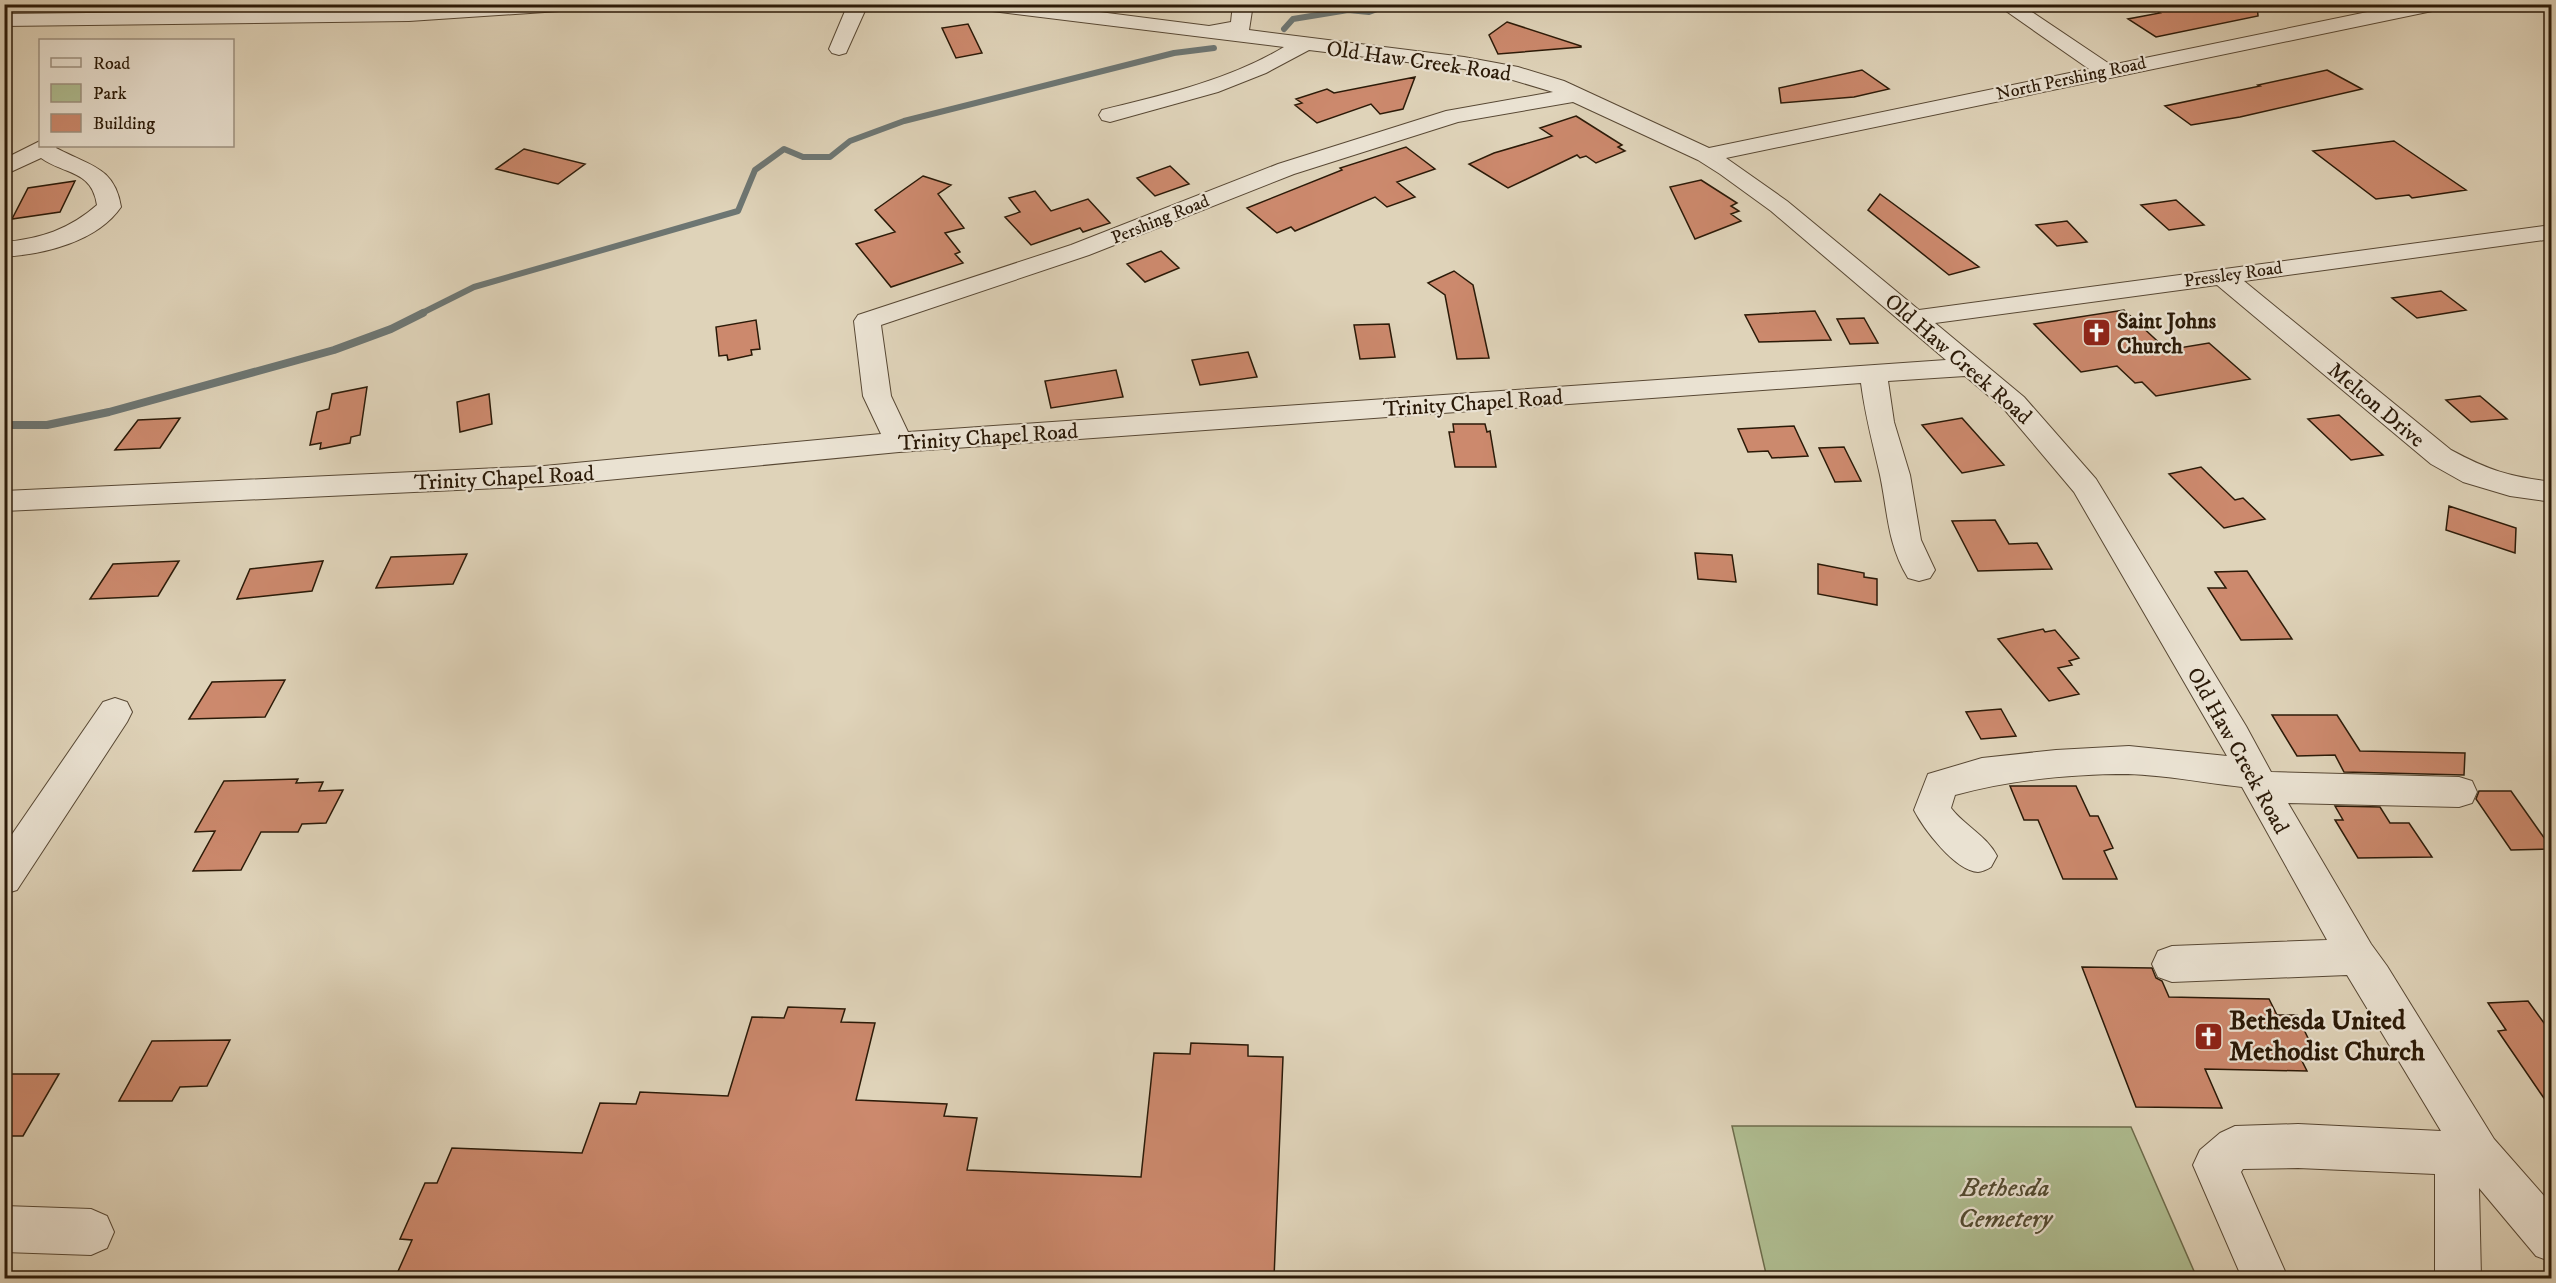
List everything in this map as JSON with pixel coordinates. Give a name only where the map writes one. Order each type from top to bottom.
[{"type":"street","points":[[163,39],[202,4]]},
{"type":"street","points":[[4,20],[409,15],[574,4]]},
{"type":"street","points":[[839,49],[858,4]]},
{"type":"street","name":"Old Haw Creek Road","points":[[984,4],[1487,68],[1530,78],[1578,95],[1706,155],[1779,206],[1916,318],[2034,423],[2085,486],[2234,735],[2257,781],[2356,957],[2373,980],[2468,1154],[2552,1240]]},
{"type":"street","points":[[1208,32],[1241,27],[1244,4]]},
{"type":"street","points":[[2006,4],[2106,71]]},
{"type":"street","name":"North Pershing Road","points":[[1706,155],[2437,4]]},
{"type":"street","points":[[1110,115],[1161,102],[1239,77],[1268,65],[1304,44]]},
{"type":"street","name":"Pershing Road","points":[[899,442],[877,396],[867,321],[1080,250],[1308,162],[1454,116],[1578,95]]},
{"type":"street","points":[[4,168],[44,147],[51,156],[92,172],[108,193],[109,207],[96,219],[57,240],[20,249],[4,250]]},
{"type":"street","name":"Pressley Road","points":[[1916,318],[2552,232]]},
{"type":"street","name":"Melton Drive","points":[[2222,276],[2441,457],[2472,476],[2510,486],[2552,492]]},
{"type":"street","name":"Trinity Chapel Road","points":[[4,501],[544,476],[899,442],[1972,367]]},
{"type":"street","points":[[1873,374],[1880,422],[1895,475],[1906,540],[1919,570]]},
{"type":"street","points":[[4,878],[115,712]]},
{"type":"street","points":[[1978,856],[1948,832],[1932,810],[1941,784],[1982,773],[2056,764],[2129,760],[2257,781],[2459,792]]},
{"type":"street","points":[[2172,964],[2356,957]]},
{"type":"street","points":[[2265,1278],[2216,1165],[2235,1148],[2298,1146],[2468,1154],[2458,1278]]},
{"type":"street","points":[[4,1229],[92,1232]]},
{"type":"green space","name":"Bethesda Cemetery","points":[[1732,1126],[2131,1127],[2197,1278],[1767,1278]]},
{"type":"building","points":[[2145,4],[2257,4],[2258,16],[2156,37],[2128,19],[2160,13]]},
{"type":"building","points":[[1507,22],[1581,47],[1498,54],[1489,35]]},
{"type":"building","points":[[968,24],[982,53],[956,58],[942,28]]},
{"type":"building","points":[[1862,70],[1889,89],[1854,97],[1781,103],[1779,88]]},
{"type":"building","points":[[2327,70],[2362,89],[2240,117],[2191,125],[2165,106],[2260,86],[2258,85]]},
{"type":"building","points":[[1415,77],[1403,109],[1380,114],[1371,104],[1317,123],[1295,105],[1302,103],[1296,99],[1327,89],[1334,93]]},
{"type":"building","points":[[1576,116],[1622,145],[1618,147],[1625,151],[1596,163],[1586,156],[1580,158],[1577,155],[1508,188],[1469,164],[1494,153],[1552,136],[1540,128]]},
{"type":"building","points":[[2394,141],[2466,190],[2412,198],[2409,195],[2376,199],[2313,151]]},
{"type":"building","points":[[1406,147],[1435,169],[1397,182],[1415,197],[1387,207],[1375,197],[1295,231],[1291,227],[1277,233],[1247,208],[1342,170],[1340,168]]},
{"type":"building","points":[[524,149],[585,164],[558,184],[496,169]]},
{"type":"building","points":[[1170,166],[1189,184],[1155,196],[1137,178]]},
{"type":"building","points":[[923,176],[951,185],[938,194],[964,228],[945,233],[960,252],[955,254],[963,263],[891,287],[856,244],[895,232],[875,210]]},
{"type":"building","points":[[1701,180],[1737,203],[1731,206],[1739,211],[1731,214],[1741,221],[1695,239],[1670,187]]},
{"type":"building","points":[[75,181],[60,212],[12,219],[28,188]]},
{"type":"building","points":[[1035,191],[1051,211],[1088,199],[1110,223],[1083,232],[1080,228],[1031,245],[1005,217],[1020,212],[1009,198]]},
{"type":"building","points":[[1880,194],[1979,267],[1949,275],[1868,210]]},
{"type":"building","points":[[2176,200],[2204,225],[2169,230],[2141,205]]},
{"type":"building","points":[[2067,221],[2087,242],[2057,246],[2036,225]]},
{"type":"building","points":[[1161,251],[1179,268],[1145,282],[1127,264]]},
{"type":"building","points":[[1454,271],[1473,285],[1489,358],[1457,359],[1445,295],[1428,283]]},
{"type":"building","points":[[2441,291],[2466,310],[2417,318],[2392,298]]},
{"type":"building","points":[[2124,310],[2167,350],[2209,343],[2250,379],[2156,396],[2142,382],[2135,383],[2117,366],[2081,372],[2034,324]]},
{"type":"building","points":[[1815,311],[1831,340],[1759,342],[1745,315]]},
{"type":"building","points":[[1864,318],[1878,343],[1850,344],[1837,319]]},
{"type":"building","points":[[756,320],[760,349],[751,350],[752,355],[728,360],[727,355],[719,356],[716,327]]},
{"type":"building","points":[[1389,324],[1395,357],[1360,359],[1354,325]]},
{"type":"building","points":[[1248,352],[1257,377],[1200,385],[1192,360]]},
{"type":"building","points":[[1116,370],[1123,397],[1051,408],[1045,381]]},
{"type":"building","points":[[367,387],[360,435],[351,437],[350,443],[320,449],[321,443],[310,445],[317,412],[329,409],[332,394]]},
{"type":"building","points":[[489,394],[492,424],[460,432],[457,402]]},
{"type":"building","points":[[2480,396],[2507,419],[2471,422],[2446,400]]},
{"type":"building","points":[[2339,415],[2383,455],[2351,460],[2308,419]]},
{"type":"building","points":[[180,418],[160,448],[115,450],[138,420]]},
{"type":"building","points":[[1962,418],[2004,465],[1962,473],[1922,425]]},
{"type":"building","points":[[1453,424],[1485,424],[1487,432],[1490,431],[1496,467],[1455,467],[1449,432],[1454,432]]},
{"type":"building","points":[[1794,426],[1808,456],[1772,458],[1768,451],[1748,452],[1738,429]]},
{"type":"building","points":[[1844,447],[1861,481],[1835,482],[1819,448]]},
{"type":"building","points":[[2201,467],[2235,500],[2243,498],[2265,519],[2224,528],[2169,474]]},
{"type":"building","points":[[2449,506],[2516,528],[2515,553],[2446,530]]},
{"type":"building","points":[[1995,520],[2009,544],[2037,543],[2052,569],[1978,571],[1952,521]]},
{"type":"building","points":[[1695,553],[1732,555],[1736,582],[1698,579]]},
{"type":"building","points":[[467,554],[453,584],[376,588],[391,557]]},
{"type":"building","points":[[179,561],[158,596],[90,599],[113,564]]},
{"type":"building","points":[[323,561],[312,591],[237,599],[250,569]]},
{"type":"building","points":[[1818,564],[1864,573],[1864,577],[1877,579],[1877,605],[1818,594]]},
{"type":"building","points":[[2247,571],[2292,639],[2241,640],[2208,588],[2226,588],[2215,572]]},
{"type":"building","points":[[2043,629],[2045,632],[2055,630],[2079,658],[2069,661],[2072,665],[2058,668],[2079,694],[2049,701],[1998,639]]},
{"type":"building","points":[[285,680],[265,717],[189,719],[212,682]]},
{"type":"building","points":[[2001,709],[2016,736],[1981,739],[1966,712]]},
{"type":"building","points":[[2272,715],[2337,715],[2360,751],[2465,753],[2464,775],[2344,772],[2335,755],[2297,756]]},
{"type":"building","points":[[298,779],[296,783],[323,782],[319,791],[343,790],[326,823],[302,824],[298,832],[261,832],[241,870],[193,871],[215,831],[195,832],[224,781]]},
{"type":"building","points":[[2010,786],[2076,786],[2090,816],[2098,816],[2113,848],[2104,851],[2117,879],[2063,879],[2038,820],[2024,820]]},
{"type":"building","points":[[2479,791],[2511,791],[2552,849],[2511,850],[2476,799]]},
{"type":"building","points":[[2335,806],[2380,807],[2390,823],[2409,823],[2432,857],[2358,858],[2335,820],[2343,820]]},
{"type":"building","name":"Bethesda United Methodist Church","points":[[2082,967],[2152,968],[2156,978],[2162,981],[2169,997],[2269,999],[2277,1015],[2297,1015],[2317,1057],[2300,1057],[2307,1071],[2205,1069],[2222,1108],[2136,1107]]},
{"type":"building","points":[[2528,1001],[2552,1034],[2552,1110],[2498,1031],[2506,1030],[2488,1003]]},
{"type":"building","points":[[788,1007],[845,1009],[841,1022],[875,1023],[856,1100],[947,1104],[944,1116],[977,1118],[967,1170],[1141,1177],[1154,1053],[1190,1054],[1191,1043],[1248,1045],[1248,1056],[1283,1057],[1274,1278],[1131,1278],[1081,1275],[1081,1278],[395,1278],[412,1240],[400,1239],[425,1183],[437,1183],[452,1148],[582,1153],[600,1103],[636,1104],[640,1092],[728,1096],[752,1017],[784,1018]]},
{"type":"building","points":[[230,1040],[207,1086],[180,1087],[172,1101],[119,1101],[152,1041]]},
{"type":"building","points":[[4,1074],[59,1074],[23,1136],[4,1136]]},
{"type":"waterway","points":[[1284,29],[1293,19],[1348,10],[1369,12],[1391,4]]},
{"type":"waterway","points":[[1435,4],[1449,8],[1497,4]]},
{"type":"waterway","points":[[420,314],[474,287],[738,211],[755,170],[784,149],[803,157],[830,157],[850,141],[904,121],[1174,53],[1214,48]]},
{"type":"waterway","points":[[4,425],[47,425],[109,412],[334,350],[391,329],[423,313]]},
{"type":"place","name":"Saint Johns Church","points":[[2096,333]]},
{"type":"place","name":"Bethesda United Methodist Church","points":[[2208,1036]]}]
